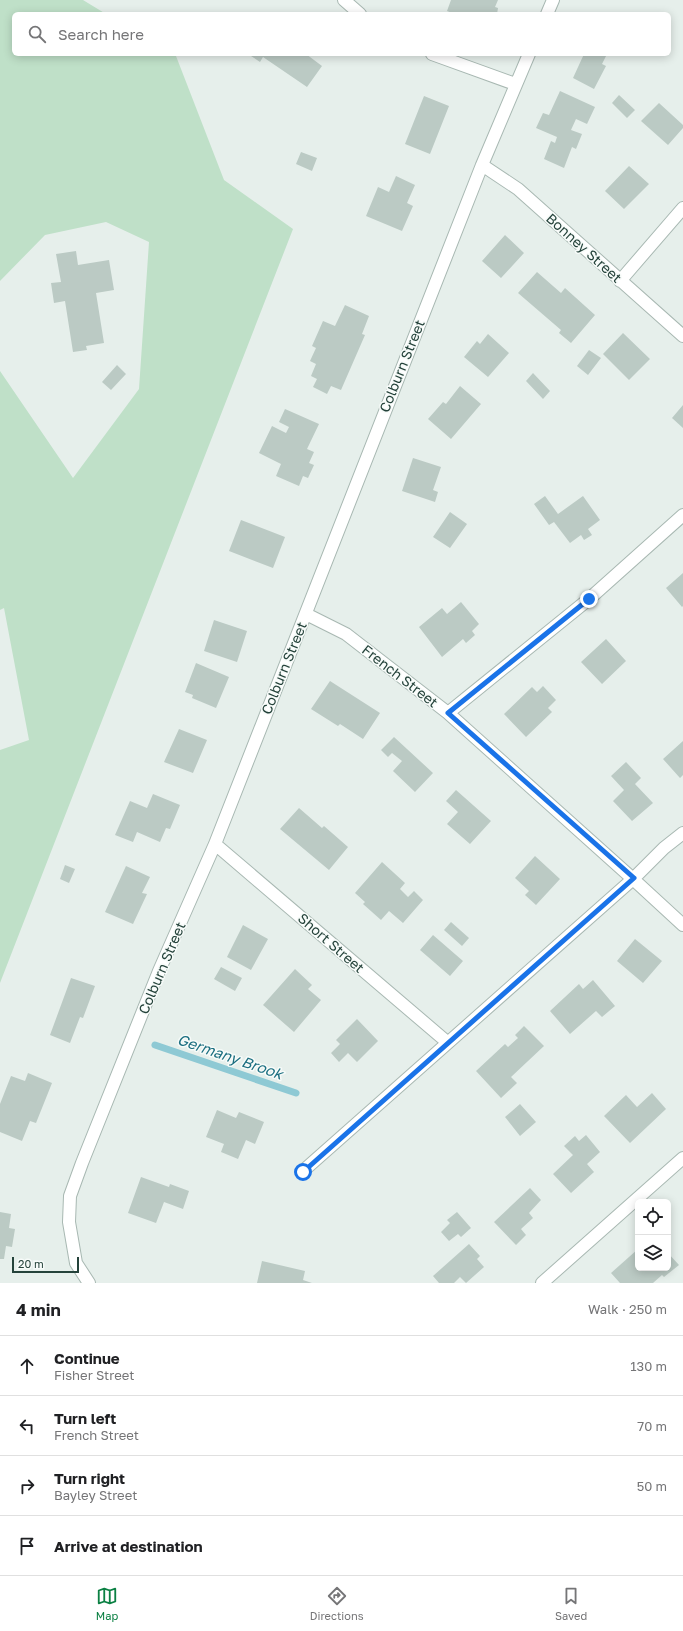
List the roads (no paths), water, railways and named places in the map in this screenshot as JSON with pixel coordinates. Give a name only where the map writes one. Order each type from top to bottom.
[{"type":"street","points":[[344,0],[358,12]]},
{"type":"street","points":[[548,12],[553,0]]},
{"type":"street","points":[[438,56],[515,84]]},
{"type":"street","name":"Colburn Street","points":[[89,1283],[76,1263],[69,1222],[70,1196],[160,971],[215,844],[482,165],[528,56]]},
{"type":"street","name":"Bonney Street","points":[[482,165],[518,189],[683,336]]},
{"type":"street","points":[[620,281],[683,208]]},
{"type":"street","points":[[448,713],[589,599],[683,515]]},
{"type":"street","name":"French Street","points":[[306,614],[346,634],[448,713],[634,878],[683,925]]},
{"type":"street","points":[[303,1172],[447,1042],[634,878],[664,848],[683,833]]},
{"type":"street","name":"Short Street","points":[[215,844],[447,1042]]},
{"type":"street","points":[[542,1283],[683,1158]]},
{"type":"waterway","name":"Germany Brook","points":[[155,1045],[296,1093]]}]
